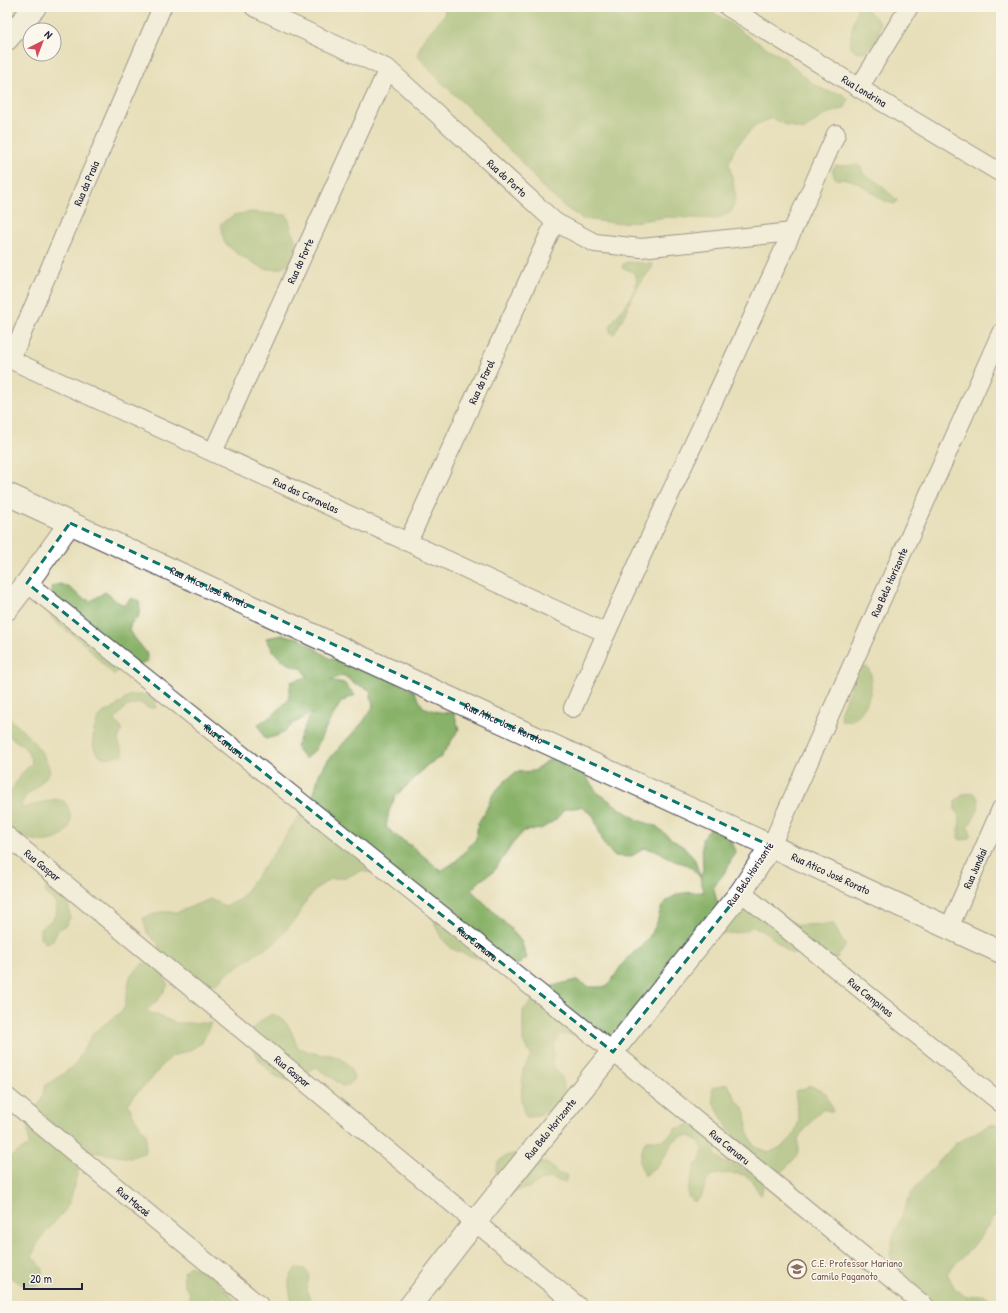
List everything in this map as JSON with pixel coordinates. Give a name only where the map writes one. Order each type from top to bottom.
[{"type":"street","points":[[7,39],[35,7]]},
{"type":"street","name":"Rua da Praia","points":[[9,358],[162,7]]},
{"type":"street","name":"Rua do Porto","points":[[254,7],[388,69],[555,222],[595,243],[641,248],[792,232]]},
{"type":"street","name":"Rua Londrina","points":[[728,7],[1001,173]]},
{"type":"street","points":[[859,88],[909,7]]},
{"type":"street","name":"Rua do Forte","points":[[213,452],[388,69]]},
{"type":"street","points":[[573,708],[606,633],[836,134]]},
{"type":"street","name":"Rua do Farol","points":[[408,542],[555,222]]},
{"type":"street","name":"Rua Belo Horizonte","points":[[410,1306],[475,1222],[741,892],[771,846],[1001,333]]},
{"type":"street","name":"Rua das Caravelas","points":[[9,358],[606,633]]},
{"type":"street","name":"Rua Atico José Rorato","points":[[7,494],[1001,952]]},
{"type":"street","points":[[7,609],[70,523]]},
{"type":"street","name":"Rua Caruaru","points":[[27,583],[612,1052],[925,1306]]},
{"type":"street","name":"Rua Jundiaí","points":[[949,928],[1001,809]]},
{"type":"street","name":"Rua Gaspar","points":[[7,836],[578,1306]]},
{"type":"street","name":"Rua Campinas","points":[[741,892],[1001,1103]]},
{"type":"street","name":"Rua Macaé","points":[[7,1097],[260,1306]]},
{"type":"highlighted area","points":[[70,523],[771,846],[741,892],[613,1052],[27,583]]},
{"type":"green space","points":[[444,7],[706,7],[752,39],[784,58],[811,82],[826,91],[842,94],[848,99],[845,108],[829,113],[804,130],[788,126],[772,118],[757,124],[735,148],[729,163],[736,197],[731,212],[717,219],[666,217],[634,222],[614,223],[583,219],[566,208],[542,187],[518,158],[490,132],[480,119],[442,83],[417,55],[423,40],[445,14]]},
{"type":"green space","points":[[857,7],[865,7],[880,23],[880,29],[877,39],[871,47],[862,52],[856,53],[851,48],[851,33]]},
{"type":"green space","points":[[835,166],[860,166],[864,175],[876,181],[897,200],[895,204],[881,199],[860,184],[845,179],[838,180],[835,178],[832,170]]},
{"type":"green space","points":[[251,212],[287,215],[296,243],[293,259],[280,269],[264,269],[236,253],[224,242],[220,224],[234,215]]},
{"type":"green space","points":[[627,262],[653,264],[652,268],[641,282],[630,301],[628,309],[614,334],[610,332],[611,325],[630,297],[636,282],[636,276],[631,271],[622,268],[623,264]]},
{"type":"green space","points":[[60,584],[65,585],[86,600],[91,601],[105,592],[116,601],[125,605],[131,598],[139,601],[140,609],[138,618],[131,623],[129,631],[146,652],[148,661],[140,665],[113,660],[119,669],[114,675],[79,639],[52,619],[48,605],[49,598],[53,586]]},
{"type":"green space","points":[[283,635],[299,638],[331,659],[348,658],[414,691],[423,707],[438,712],[454,713],[459,729],[441,757],[427,765],[396,795],[389,811],[386,827],[413,847],[441,871],[455,862],[476,839],[478,823],[493,794],[504,782],[516,772],[534,771],[547,761],[563,756],[577,765],[597,792],[640,821],[656,826],[685,848],[695,860],[700,877],[689,865],[674,861],[660,852],[645,848],[630,857],[614,856],[604,844],[593,815],[581,807],[565,809],[555,820],[541,829],[524,831],[513,843],[494,871],[481,880],[471,890],[510,928],[521,941],[527,958],[513,968],[497,966],[452,949],[442,939],[435,925],[432,910],[377,874],[361,871],[347,877],[331,879],[318,887],[306,901],[297,917],[275,943],[229,972],[217,984],[200,983],[177,963],[161,958],[158,943],[147,933],[143,918],[160,912],[178,912],[210,899],[225,906],[240,899],[279,846],[298,817],[309,805],[319,774],[328,760],[363,722],[373,707],[370,690],[356,684],[343,675],[330,680],[344,683],[355,695],[341,702],[324,731],[316,749],[305,759],[296,747],[308,719],[313,713],[294,723],[280,735],[265,739],[258,724],[272,716],[288,700],[291,682],[307,677],[303,669],[289,664],[276,655],[266,638]]},
{"type":"green space","points":[[858,667],[867,667],[871,673],[872,681],[870,694],[865,706],[857,717],[852,720],[842,721],[840,713]]},
{"type":"green space","points":[[130,695],[147,695],[155,699],[156,708],[148,708],[140,703],[125,707],[115,720],[122,729],[118,740],[124,755],[108,758],[103,757],[98,754],[93,744],[96,724],[104,712],[110,710]]},
{"type":"green space","points":[[7,716],[33,741],[44,756],[50,772],[39,785],[25,797],[21,808],[54,799],[64,801],[69,810],[71,819],[65,832],[59,837],[43,841],[33,840],[19,835],[7,827],[7,792],[12,790],[20,775],[32,763],[29,753],[7,734]]},
{"type":"green space","points":[[971,792],[978,798],[978,808],[974,818],[968,826],[971,835],[968,839],[961,840],[958,838],[960,817],[955,810],[955,801],[961,796]]},
{"type":"green space","points":[[712,826],[728,836],[735,851],[724,873],[713,885],[717,902],[734,909],[770,910],[799,925],[834,924],[841,939],[846,945],[837,958],[821,962],[807,955],[790,953],[767,933],[752,927],[730,934],[716,934],[606,1043],[576,1035],[559,1034],[554,1047],[552,1065],[562,1077],[565,1094],[556,1107],[542,1114],[526,1118],[521,1102],[523,1071],[531,1055],[523,1042],[523,1010],[544,989],[560,984],[576,980],[590,987],[607,987],[624,962],[649,937],[657,923],[661,908],[667,901],[678,894],[704,892],[700,877],[703,871],[702,839]]},
{"type":"green space","points":[[47,884],[58,890],[67,901],[70,918],[66,925],[58,930],[53,941],[45,943],[40,938],[40,929],[53,919],[57,912],[56,904],[45,892]]},
{"type":"green space","points":[[143,963],[159,967],[168,985],[159,999],[146,1011],[177,1023],[211,1023],[202,1043],[188,1051],[172,1056],[150,1081],[138,1091],[128,1104],[136,1120],[146,1134],[146,1152],[130,1158],[99,1153],[83,1153],[70,1201],[62,1214],[39,1240],[32,1256],[43,1269],[40,1285],[23,1285],[9,1277],[7,1278],[7,1159],[29,1145],[28,1129],[31,1113],[41,1101],[45,1086],[74,1066],[94,1032],[124,1009],[130,976]]},
{"type":"green space","points":[[272,1014],[286,1023],[298,1048],[316,1054],[335,1056],[346,1062],[353,1073],[354,1078],[349,1085],[342,1086],[325,1073],[313,1068],[295,1080],[284,1079],[276,1076],[268,1070],[256,1055],[252,1038],[254,1027],[261,1020]]},
{"type":"green space","points":[[728,1084],[736,1099],[746,1112],[747,1129],[753,1145],[768,1153],[783,1146],[793,1136],[799,1121],[795,1091],[811,1086],[826,1093],[833,1112],[822,1109],[814,1118],[798,1139],[798,1155],[775,1179],[730,1132],[713,1103],[712,1087]]},
{"type":"green space","points":[[691,1124],[710,1139],[716,1155],[724,1162],[740,1167],[762,1179],[763,1188],[761,1196],[748,1177],[734,1174],[720,1174],[712,1175],[707,1181],[701,1198],[693,1202],[688,1197],[688,1189],[695,1166],[700,1160],[703,1148],[696,1140],[688,1136],[679,1137],[675,1140],[661,1162],[645,1176],[639,1161],[643,1145],[646,1140],[664,1140],[675,1129]]},
{"type":"green space","points":[[1001,1124],[1001,1209],[971,1249],[947,1273],[954,1287],[966,1297],[983,1294],[996,1302],[994,1306],[928,1306],[894,1270],[890,1254],[893,1237],[912,1191],[956,1143],[989,1125]]},
{"type":"green space","points":[[519,1153],[546,1163],[559,1174],[568,1175],[565,1183],[550,1178],[542,1180],[528,1188],[511,1193],[498,1178],[496,1170],[497,1165],[505,1156]]},
{"type":"green space","points":[[190,1266],[211,1275],[239,1306],[227,1306],[218,1298],[206,1299],[193,1306],[182,1306],[188,1300],[190,1293],[185,1286],[183,1278],[184,1271]]},
{"type":"green space","points":[[297,1268],[305,1269],[310,1276],[307,1291],[311,1306],[293,1306],[292,1304],[289,1280],[290,1276]]},
{"type":"place","name":"C.E. Professor Mariano Camilo Paganoto","points":[[797,1269]]}]
